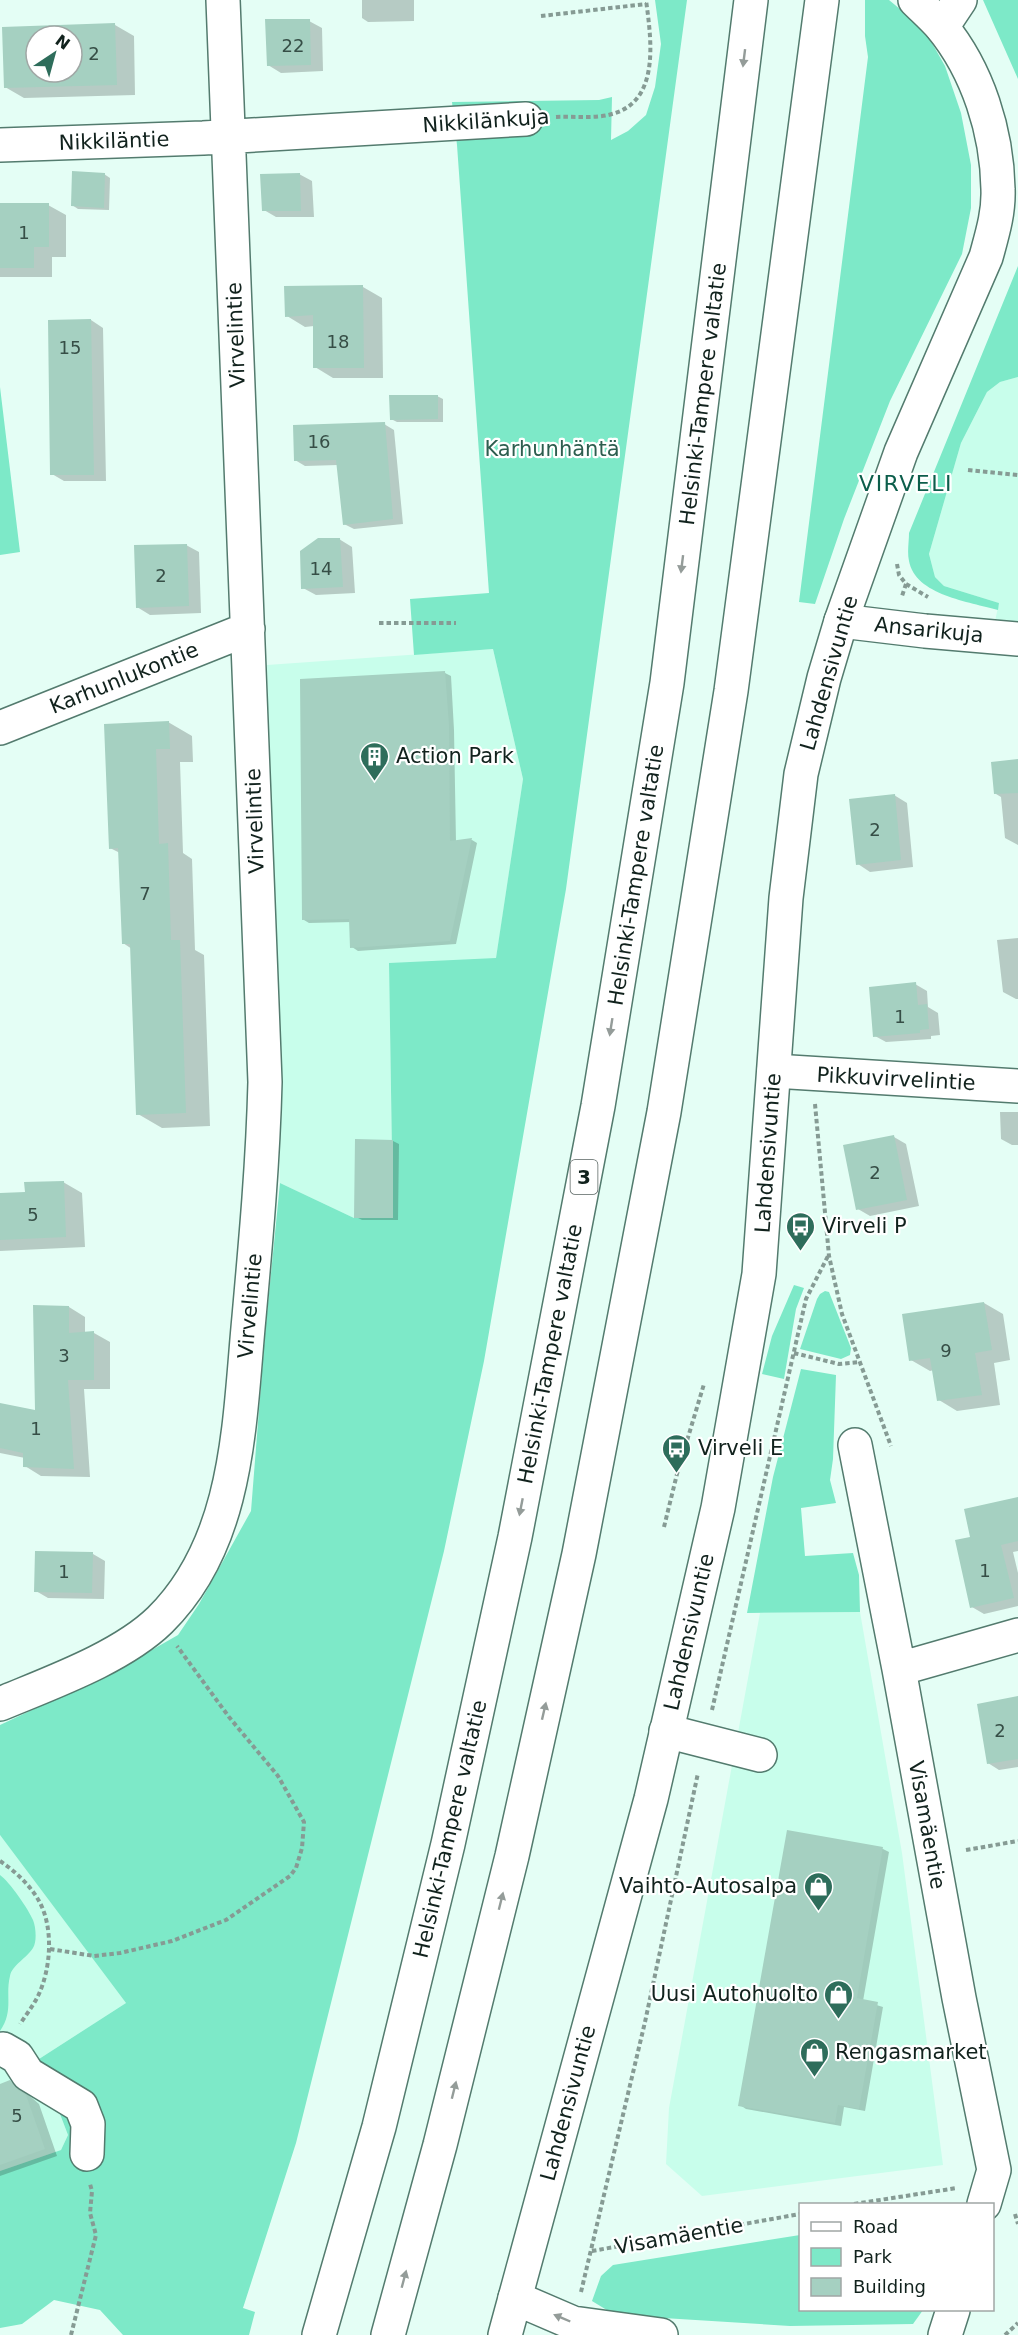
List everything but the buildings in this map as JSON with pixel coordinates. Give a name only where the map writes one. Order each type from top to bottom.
[{"type":"main road","name":"Virvelintie","points":[[0,1704],[113,1653],[159,1621],[193,1579],[213,1540],[228,1497],[241,1415],[263,1152],[265,1082],[223,0]]},
{"type":"main road","name":"Helsinki-Tampere valtatie","points":[[319,2335],[379,2127],[448,1844],[515,1537],[598,1106],[667,683],[751,0]]},
{"type":"main road","name":"Lahdensivuntie","points":[[505,2335],[648,1810],[718,1508],[759,1274],[786,898],[801,774],[824,678],[841,621],[901,452],[986,257],[995,224],[998,190],[995,146],[985,105],[971,73],[953,10],[915,0]]},
{"type":"main road","points":[[388,2335],[440,2145],[512,1856],[579,1554],[664,1112],[731,691],[820,13]]},
{"type":"main road","name":"Nikkilänkuja","points":[[228,135],[525,118]]},
{"type":"main road","name":"Nikkiläntie","points":[[0,145],[203,138],[228,135]]},
{"type":"main road","name":"Ansarikuja","points":[[841,621],[892,628],[1018,639]]},
{"type":"main road","name":"Karhunlukontie","points":[[0,728],[248,629]]},
{"type":"main road","name":"Pikkuvirvelintie","points":[[774,1071],[1018,1086]]},
{"type":"main road","name":"Visamäentie","points":[[855,1444],[959,1998],[994,2170],[985,2203]]},
{"type":"main road","points":[[899,1669],[1018,1635]]},
{"type":"main road","points":[[666,1731],[760,1755]]},
{"type":"main road","points":[[2,2050],[17,2057],[28,2074],[81,2106],[88,2124],[87,2154]]},
{"type":"main road","points":[[515,2298],[573,2323],[660,2335]]},
{"type":"main road","points":[[945,2335],[953,2311]]},
{"type":"path","points":[[541,16],[646,2]]},
{"type":"path","name":"Nikkilänkuja","points":[[525,118],[612,114],[629,107],[648,81],[650,45],[646,2]]},
{"type":"path","points":[[968,470],[1018,475]]},
{"type":"path","points":[[892,628],[906,584],[899,575],[895,559]]},
{"type":"path","points":[[379,623],[456,623]]},
{"type":"path","name":"Lahdensivuntie","points":[[573,2323],[592,2251],[806,1299],[829,1256]]},
{"type":"path","points":[[794,1353],[839,1364],[861,1362]]},
{"type":"path","points":[[50,1949],[94,1956],[120,1953],[172,1941],[226,1920],[290,1876],[296,1868],[302,1848],[304,1822],[278,1776],[229,1717],[159,1621]]},
{"type":"path","points":[[962,1851],[1018,1840]]},
{"type":"path","points":[[0,1860],[26,1882],[40,1902],[51,1943],[48,1964],[38,1996],[2,2050]]},
{"type":"path","points":[[71,2335],[96,2235],[90,2213],[92,2191],[86,2168],[87,2154]]},
{"type":"path","points":[[864,2203],[943,2188]]},
{"type":"path","name":"Visamäentie","points":[[592,2251],[799,2214]]},
{"type":"path","points":[[1005,2335],[1018,2323]]},
{"type":"shaded area","points":[[1018,377],[1018,651],[989,648],[999,603],[944,586],[935,577],[929,554],[961,443],[987,392],[1000,382]]},
{"type":"shaded area","points":[[493,649],[523,779],[496,959],[389,964],[393,1218],[354,1218],[280,1183],[267,665]]},
{"type":"shaded area","points":[[860,1612],[902,1853],[943,2165],[702,2196],[666,2164],[669,2108],[760,1613]]},
{"type":"shaded area","points":[[0,1835],[126,2003],[39,2059],[68,2135],[61,2150],[0,2171]]},
{"type":"green space","name":"Karhunhäntä","points":[[655,0],[687,0],[566,889],[484,1361],[444,1551],[296,2143],[243,2308],[255,2312],[249,2335],[123,2335],[100,2310],[54,2300],[22,2324],[0,2328],[0,2171],[61,2150],[68,2135],[39,2059],[126,2003],[0,1835],[0,1725],[115,1671],[178,1635],[199,1604],[251,1511],[280,1183],[354,1218],[393,1217],[389,963],[496,958],[523,779],[493,649],[414,655],[410,599],[489,593],[452,102],[599,100],[612,97],[611,140],[628,131],[646,115],[655,87],[661,44]]},
{"type":"green space","points":[[865,0],[889,0],[924,29],[945,66],[961,113],[971,165],[971,208],[962,254],[890,401],[844,519],[815,604],[799,602],[868,57],[865,36]]},
{"type":"green space","points":[[983,0],[1018,0],[1018,79]]},
{"type":"green space","points":[[1018,266],[1018,377],[1000,382],[987,392],[961,443],[929,554],[935,577],[944,586],[999,603],[998,610],[945,595],[921,582],[913,573],[909,561],[909,533]]},
{"type":"green space","points":[[0,387],[20,552],[0,555]]},
{"type":"green space","points":[[794,1285],[804,1288],[796,1309],[784,1379],[762,1374],[772,1336]]},
{"type":"green space","points":[[825,1291],[829,1292],[851,1348],[850,1355],[841,1359],[800,1349],[817,1299]]},
{"type":"green space","points":[[801,1369],[836,1375],[830,1480],[836,1503],[801,1508],[805,1556],[853,1553],[859,1575],[860,1612],[747,1613],[773,1477]]},
{"type":"green space","points":[[0,1875],[27,1910],[34,1923],[36,1934],[33,1948],[11,1972],[7,2017],[0,2031]]},
{"type":"green space","points":[[799,2235],[799,2311],[922,2311],[913,2324],[790,2326],[615,2315],[592,2301],[601,2276],[613,2265]]},
{"type":"place","name":"Action Park","points":[[375,782]]},
{"type":"place","name":"Virveli P","points":[[801,1252]]},
{"type":"place","name":"Virveli E","points":[[677,1474]]},
{"type":"place","name":"Vaihto-Autosalpa","points":[[818,1912]]},
{"type":"place","name":"Uusi Autohuolto","points":[[839,2020]]},
{"type":"place","name":"Rengasmarket","points":[[814,2078]]},
{"type":"district","name":"VIRVELI","points":[[906,483]]}]
